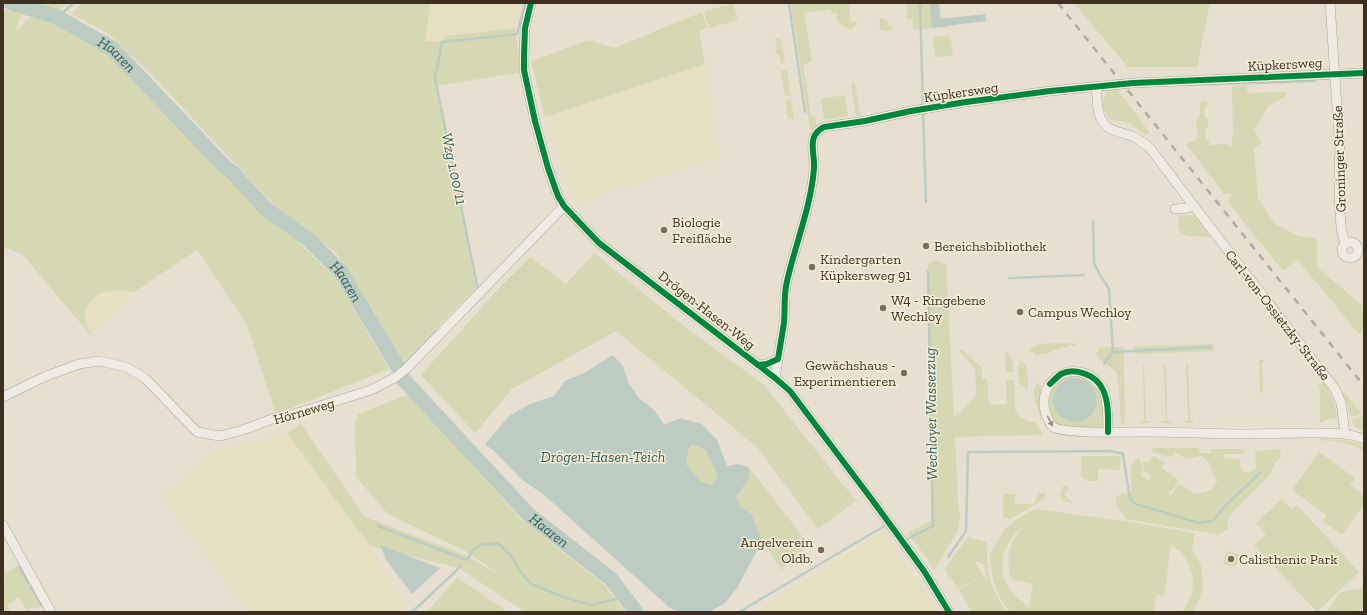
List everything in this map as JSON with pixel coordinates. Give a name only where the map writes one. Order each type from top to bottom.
[{"type":"street","name":"Drögen-Hasen-Weg","points":[[531,3],[525,28],[524,70],[534,121],[558,196],[564,206],[599,243],[790,391],[924,571],[949,612]]},
{"type":"street","name":"Groninger Straße","points":[[1330,3],[1340,152],[1338,171],[1342,238],[1346,244]]},
{"type":"street","name":"Küpkersweg","points":[[775,378],[784,322],[786,287],[811,192],[814,167],[813,139],[819,130],[824,127],[966,102],[1096,86],[1133,83],[1364,73]]},
{"type":"street","name":"Carl-von-Ossietzky-Straße","points":[[1096,86],[1099,114],[1105,124],[1110,130],[1137,139],[1150,148],[1335,389],[1341,403],[1345,433]]},
{"type":"street","points":[[1175,209],[1188,208],[1193,205]]},
{"type":"street","name":"Hörneweg","points":[[3,397],[56,372],[79,364],[100,361],[126,367],[144,378],[197,432],[220,436],[371,390],[396,377],[406,369],[564,206]]},
{"type":"street","points":[[758,365],[767,364],[778,359]]},
{"type":"street","points":[[1108,432],[1106,400],[1103,388],[1094,379],[1084,373],[1072,371],[1062,374],[1054,380],[1045,394],[1044,404],[1046,414],[1053,427],[1061,430],[1108,432],[1246,434],[1345,433],[1364,439]]},
{"type":"street","points":[[3,526],[51,612]]},
{"type":"shaded area","points":[[431,3],[521,3],[515,28],[446,36],[442,42],[439,43],[425,41]]},
{"type":"shaded area","points":[[705,64],[719,157],[574,203],[545,117]]},
{"type":"shaded area","points":[[115,290],[134,292],[91,336],[86,323],[85,313],[87,307],[92,299],[100,293]]},
{"type":"shaded area","points":[[287,433],[370,546],[405,605],[398,612],[250,612],[163,497],[212,452]]},
{"type":"shaded area","points":[[883,532],[932,599],[939,612],[753,612]]},
{"type":"green space","points":[[34,3],[68,3],[58,10]]},
{"type":"green space","points":[[82,3],[431,3],[425,41],[442,42],[446,36],[515,28],[521,72],[436,86],[476,288],[402,363],[369,303],[337,254],[272,203],[152,75],[109,34],[72,14]]},
{"type":"green space","points":[[791,3],[849,3],[851,22],[857,22],[854,28],[848,29],[837,21],[837,13],[832,13],[830,9],[804,13],[812,62],[803,64],[811,116],[815,115],[817,128],[810,129]]},
{"type":"green space","points":[[907,3],[940,3],[941,18],[948,18],[949,27],[913,30],[913,19],[907,19]]},
{"type":"green space","points":[[1074,3],[1210,3],[1197,67],[1128,67]]},
{"type":"green space","points":[[733,4],[738,20],[709,28],[704,11]]},
{"type":"green space","points":[[3,10],[21,14],[16,32],[29,18],[45,18],[89,39],[113,57],[148,91],[258,210],[298,241],[336,279],[389,369],[276,414],[246,323],[197,250],[134,292],[115,290],[100,293],[92,299],[85,313],[86,323],[91,336],[23,255],[3,247]]},
{"type":"green space","points":[[702,12],[707,27],[699,32],[705,64],[545,117],[531,61],[589,40],[614,48]]},
{"type":"green space","points":[[882,18],[888,21],[889,27],[894,27],[892,30],[885,31],[880,29],[879,24],[880,19]]},
{"type":"green space","points":[[950,35],[953,55],[935,58],[933,37]]},
{"type":"green space","points":[[781,38],[785,63],[781,64],[779,54],[776,54],[775,51],[777,50],[775,39]]},
{"type":"green space","points":[[787,70],[790,95],[785,96],[781,71]]},
{"type":"green space","points":[[855,83],[861,117],[856,116],[851,84]]},
{"type":"green space","points":[[1247,85],[1247,93],[1286,92],[1286,96],[1268,106],[1254,130],[1262,143],[1254,148],[1258,199],[1275,224],[1298,236],[1317,239],[1317,267],[1364,307],[1364,331],[1359,334],[1297,259],[1283,271],[1227,201],[1234,193],[1224,194],[1186,144],[1199,138],[1196,121],[1200,116],[1200,102],[1207,101],[1207,106],[1204,107],[1205,118],[1208,119],[1208,128],[1205,128],[1206,140],[1209,140],[1209,145],[1227,144],[1231,147],[1233,135],[1232,86]]},
{"type":"green space","points":[[1117,89],[1150,133],[1146,135],[1127,122],[1108,118],[1103,107],[1104,97],[1109,90]]},
{"type":"green space","points":[[845,95],[848,116],[824,120],[821,99]]},
{"type":"green space","points":[[791,99],[794,119],[788,119],[785,100]]},
{"type":"green space","points":[[1180,215],[1194,215],[1211,237],[1191,236],[1181,233],[1178,229]]},
{"type":"green space","points":[[594,253],[680,323],[764,385],[856,501],[818,529],[757,447],[616,331],[512,389],[475,433],[421,375],[501,286],[530,257],[566,284]]},
{"type":"green space","points":[[937,260],[946,265],[954,418],[975,397],[976,393],[975,369],[960,352],[961,349],[982,368],[982,379],[987,378],[989,405],[1007,404],[1006,381],[1014,379],[1015,410],[1021,418],[1036,423],[1043,435],[955,437],[960,517],[958,531],[934,570],[924,554],[907,533],[931,521],[928,264]]},
{"type":"green space","points":[[1043,344],[1076,344],[1075,347],[1070,345],[1067,348],[1062,347],[1058,350],[1051,350],[1050,353],[1036,355],[1029,350],[1032,347]]},
{"type":"green space","points":[[1213,344],[1214,351],[1134,354],[1133,347]]},
{"type":"green space","points":[[1124,347],[1125,424],[1122,425],[1116,373],[1100,360],[1096,354],[1100,348]]},
{"type":"green space","points":[[1005,351],[1013,360],[1013,372],[1006,372]]},
{"type":"green space","points":[[1021,360],[1027,369],[1028,389],[1019,383],[1018,368]]},
{"type":"green space","points":[[1259,360],[1264,360],[1264,362],[1262,362],[1263,393],[1260,393]]},
{"type":"green space","points":[[1186,364],[1188,364],[1190,420],[1193,420],[1193,423],[1185,423],[1184,421],[1188,420]]},
{"type":"green space","points":[[1143,365],[1146,421],[1149,421],[1150,423],[1141,423],[1141,421],[1144,421]]},
{"type":"green space","points":[[1164,365],[1166,365],[1167,421],[1171,421],[1171,423],[1162,423],[1162,421],[1166,421]]},
{"type":"green space","points":[[1084,373],[1103,389],[1108,432],[1053,427],[1045,394],[1054,380]],"holes":[[[1091,384],[1097,396],[1097,403],[1092,415]]]},
{"type":"green space","points":[[1324,382],[1333,399],[1337,418],[1329,419],[1320,423],[1320,388],[1318,385]]},
{"type":"green space","points":[[1037,383],[1041,386],[1040,404],[1047,424],[1046,425],[1041,418],[1034,398],[1034,390]]},
{"type":"green space","points":[[1343,391],[1362,414],[1350,417],[1346,399],[1342,392]]},
{"type":"green space","points":[[409,394],[521,519],[603,584],[625,612],[525,612],[459,568],[370,546],[287,433],[301,424],[365,517],[463,554],[505,578],[467,552],[388,514],[356,477],[355,421],[358,414]]},
{"type":"green space","points":[[1364,416],[1364,432],[1355,427],[1351,419]]},
{"type":"green space","points":[[1319,438],[1353,442],[1364,446],[1364,451],[1348,444],[1319,440]]},
{"type":"green space","points":[[692,444],[706,450],[718,476],[711,485],[701,482],[686,464],[688,451]]},
{"type":"green space","points":[[1152,448],[1199,448],[1199,453],[1210,453],[1210,449],[1244,449],[1244,454],[1224,454],[1225,458],[1240,459],[1241,470],[1247,472],[1251,472],[1256,468],[1255,451],[1280,449],[1281,457],[1275,462],[1270,475],[1230,515],[1227,521],[1228,529],[1219,535],[1126,519],[1115,502],[1116,497],[1122,493],[1131,493],[1131,467],[1138,458],[1141,462],[1143,472],[1141,476],[1149,481],[1149,473],[1144,471],[1143,462],[1149,462],[1154,456],[1165,463],[1162,468],[1176,478],[1178,482],[1168,494],[1171,496],[1179,483],[1195,494],[1211,490],[1218,480],[1213,475],[1209,462],[1201,456],[1186,459],[1175,452],[1172,457],[1152,452]]},
{"type":"green space","points":[[1319,452],[1355,478],[1350,485],[1364,495],[1364,504],[1342,535],[1323,521],[1326,515],[1292,490]]},
{"type":"green space","points":[[1082,456],[1121,456],[1120,470],[1098,469],[1098,481],[1087,481],[1081,476]]},
{"type":"green space","points":[[749,467],[809,545],[782,570],[762,541],[752,515],[739,505],[736,496],[749,479]]},
{"type":"green space","points":[[1063,486],[1070,488],[1064,494],[1073,503],[1065,502],[1061,499],[1060,495]]},
{"type":"green space","points":[[1038,493],[1046,493],[1043,500],[1010,519],[1003,518],[1003,494],[1015,494],[1015,504],[1033,504]]},
{"type":"green space","points":[[1282,499],[1292,509],[1297,505],[1359,572],[1317,612],[1254,545],[1266,534],[1256,523]]},
{"type":"green space","points":[[1035,509],[1125,521],[1195,533],[1192,550],[1201,565],[1203,581],[1201,597],[1192,612],[1182,612],[1189,600],[1193,587],[1192,574],[1183,554],[1171,545],[1164,596],[1157,594],[1154,612],[1010,612],[998,593],[993,579],[989,556],[1004,530],[1018,518]],"holes":[[[1033,523],[1026,526],[1019,532],[1011,544],[1008,558],[1011,579],[1033,584],[1029,607],[1016,597],[1007,585],[1003,576],[1002,566],[1003,557],[1011,539],[1024,526]]]},
{"type":"green space","points":[[968,537],[986,542],[987,561],[991,582],[999,600],[1007,612],[972,612],[959,590],[983,575],[958,589],[950,576],[948,577],[945,568]],"holes":[[[977,561],[984,565],[987,580],[975,562]]]},
{"type":"green space","name":"Calisthenic Park","points":[[1226,551],[1239,554],[1236,567],[1223,564]]},
{"type":"green space","points":[[19,565],[43,605],[27,610],[19,597],[7,605],[11,612],[3,612],[3,584],[6,582],[3,575]]},
{"type":"green space","points":[[1364,571],[1364,607],[1358,612],[1326,612],[1339,594],[1348,590],[1357,590],[1362,586],[1362,573]]},
{"type":"green space","points":[[457,577],[508,612],[427,612]]},
{"type":"water","points":[[930,3],[938,3],[940,19],[985,14],[986,21],[932,28]]},
{"type":"water","name":"Drögen-Hasen-Teich","points":[[613,355],[623,366],[628,382],[639,398],[655,411],[664,425],[680,418],[702,424],[717,440],[727,466],[738,464],[749,467],[749,479],[736,496],[739,505],[752,515],[762,541],[737,588],[725,603],[709,612],[679,612],[670,608],[544,495],[521,479],[495,452],[485,444],[510,415],[530,404],[554,396],[565,381],[586,372]],"holes":[[[692,444],[706,450],[718,476],[711,485],[701,482],[686,464],[688,451]]]},
{"type":"water","points":[[1071,378],[1079,378],[1091,384],[1097,396],[1097,404],[1091,416],[1079,422],[1071,422],[1059,416],[1053,404],[1053,396],[1059,384]]},
{"type":"water","points":[[380,545],[440,568],[412,594],[386,560]]},
{"type":"waterway","name":"Haaren","points":[[11,3],[57,17],[112,48],[265,208],[309,240],[341,272],[399,369],[402,378],[529,515],[611,579],[636,612]]},
{"type":"waterway","points":[[57,17],[74,3]]},
{"type":"waterway","name":"Wzg 1.00/11","points":[[478,290],[435,78],[442,42],[517,34],[525,3]]},
{"type":"waterway","points":[[789,3],[805,112]]},
{"type":"waterway","name":"Wechloyer Wasserzug","points":[[920,3],[923,105]]},
{"type":"waterway","points":[[1186,85],[1315,81]]},
{"type":"waterway","name":"Wechloyer Wasserzug","points":[[923,111],[926,202]]},
{"type":"waterway","points":[[1093,221],[1094,263],[1109,289],[1113,352]]},
{"type":"waterway","name":"Wechloyer Wasserzug","points":[[905,540],[933,526],[928,271]]},
{"type":"waterway","points":[[1009,278],[1084,275]]},
{"type":"waterway","name":"Wzg 1.00/11","points":[[399,369],[436,331]]},
{"type":"waterway","points":[[1104,364],[1113,352],[1211,347]]},
{"type":"waterway","points":[[948,557],[966,531],[968,452],[1111,451],[1123,454],[1130,499],[1136,504],[1199,523],[1213,521],[1226,505],[1260,473]]},
{"type":"waterway","name":"Wechloyer Wasserzug","points":[[739,612],[886,525]]},
{"type":"waterway","points":[[378,526],[467,560],[473,550],[483,544],[499,544],[512,557],[520,571],[531,584],[561,596],[591,605],[625,597]]},
{"type":"waterway","points":[[412,612],[461,565]]},
{"type":"waterway","points":[[19,567],[28,583]]},
{"type":"waterway","points":[[31,587],[42,605]]},
{"type":"railway","points":[[1058,3],[1364,386]]},
{"type":"cycle path","points":[[531,3],[525,28],[524,70],[535,121],[548,168],[558,196],[564,206],[599,243],[790,391],[924,571],[949,612]]},
{"type":"cycle path","points":[[758,365],[767,364],[778,359],[784,323],[786,286],[806,213],[812,183],[814,168],[813,140],[818,131],[824,127],[966,102],[1050,91],[1133,83],[1364,73]]},
{"type":"cycle path","points":[[1050,384],[1061,374],[1073,371],[1091,376],[1096,380],[1105,395],[1108,411],[1108,432]]},
{"type":"place","name":"Biologie Freifläche","points":[[664,230]]},
{"type":"place","name":"Bereichsbibliothek","points":[[926,246]]},
{"type":"place","name":"Kindergarten Küpkersweg 91","points":[[812,267]]},
{"type":"place","name":"W4 - Ringebene Wechloy","points":[[883,308]]},
{"type":"place","name":"Campus Wechloy","points":[[1020,312]]},
{"type":"place","name":"Gewächshaus - Experimentieren","points":[[904,373]]},
{"type":"place","name":"Angelverein Oldb.","points":[[821,550]]},
{"type":"place","name":"Calisthenic Park","points":[[1231,559]]}]
